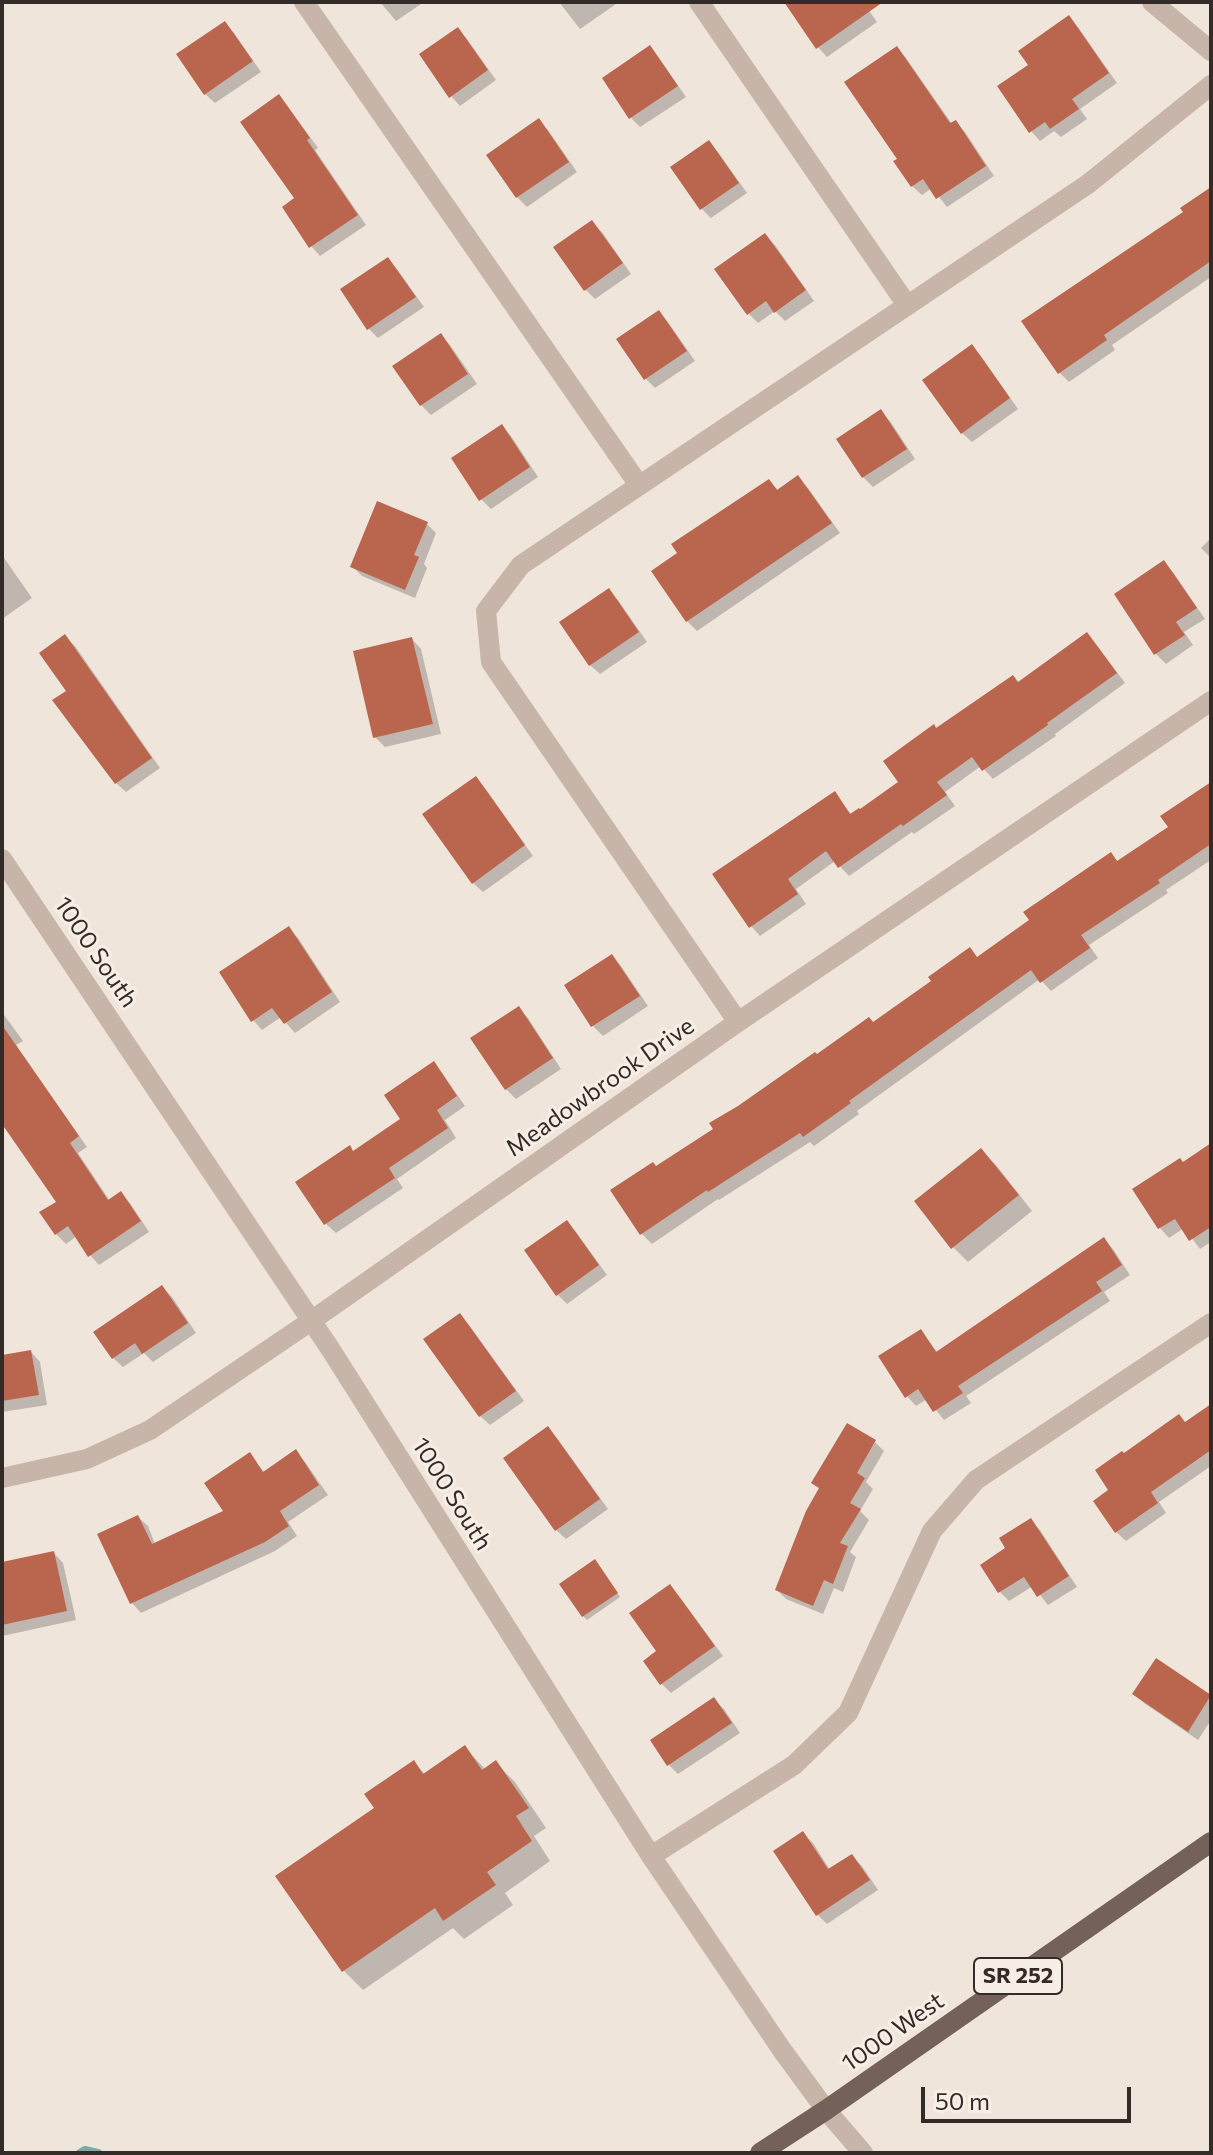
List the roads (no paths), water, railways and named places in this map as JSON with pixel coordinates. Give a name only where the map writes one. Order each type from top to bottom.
[{"type":"main road","name":"1000 West","points":[[760,2153],[1211,1842]]},
{"type":"street","points":[[304,2],[639,485]]},
{"type":"street","points":[[699,2],[907,305]]},
{"type":"street","points":[[1152,2],[1211,51]]},
{"type":"street","points":[[738,1022],[491,662],[486,611],[521,565],[1088,184],[1211,85]]},
{"type":"street","name":"Meadowbrook Drive","points":[[2,1478],[87,1459],[150,1430],[738,1022],[1211,701]]},
{"type":"street","name":"1000 South","points":[[2,859],[311,1321],[651,1856],[782,2050],[826,2110],[863,2153]]},
{"type":"street","points":[[651,1856],[794,1765],[848,1713],[932,1531],[976,1480],[1211,1323]]},
{"type":"waterway","points":[[80,2153],[85,2150],[98,2153]]}]
